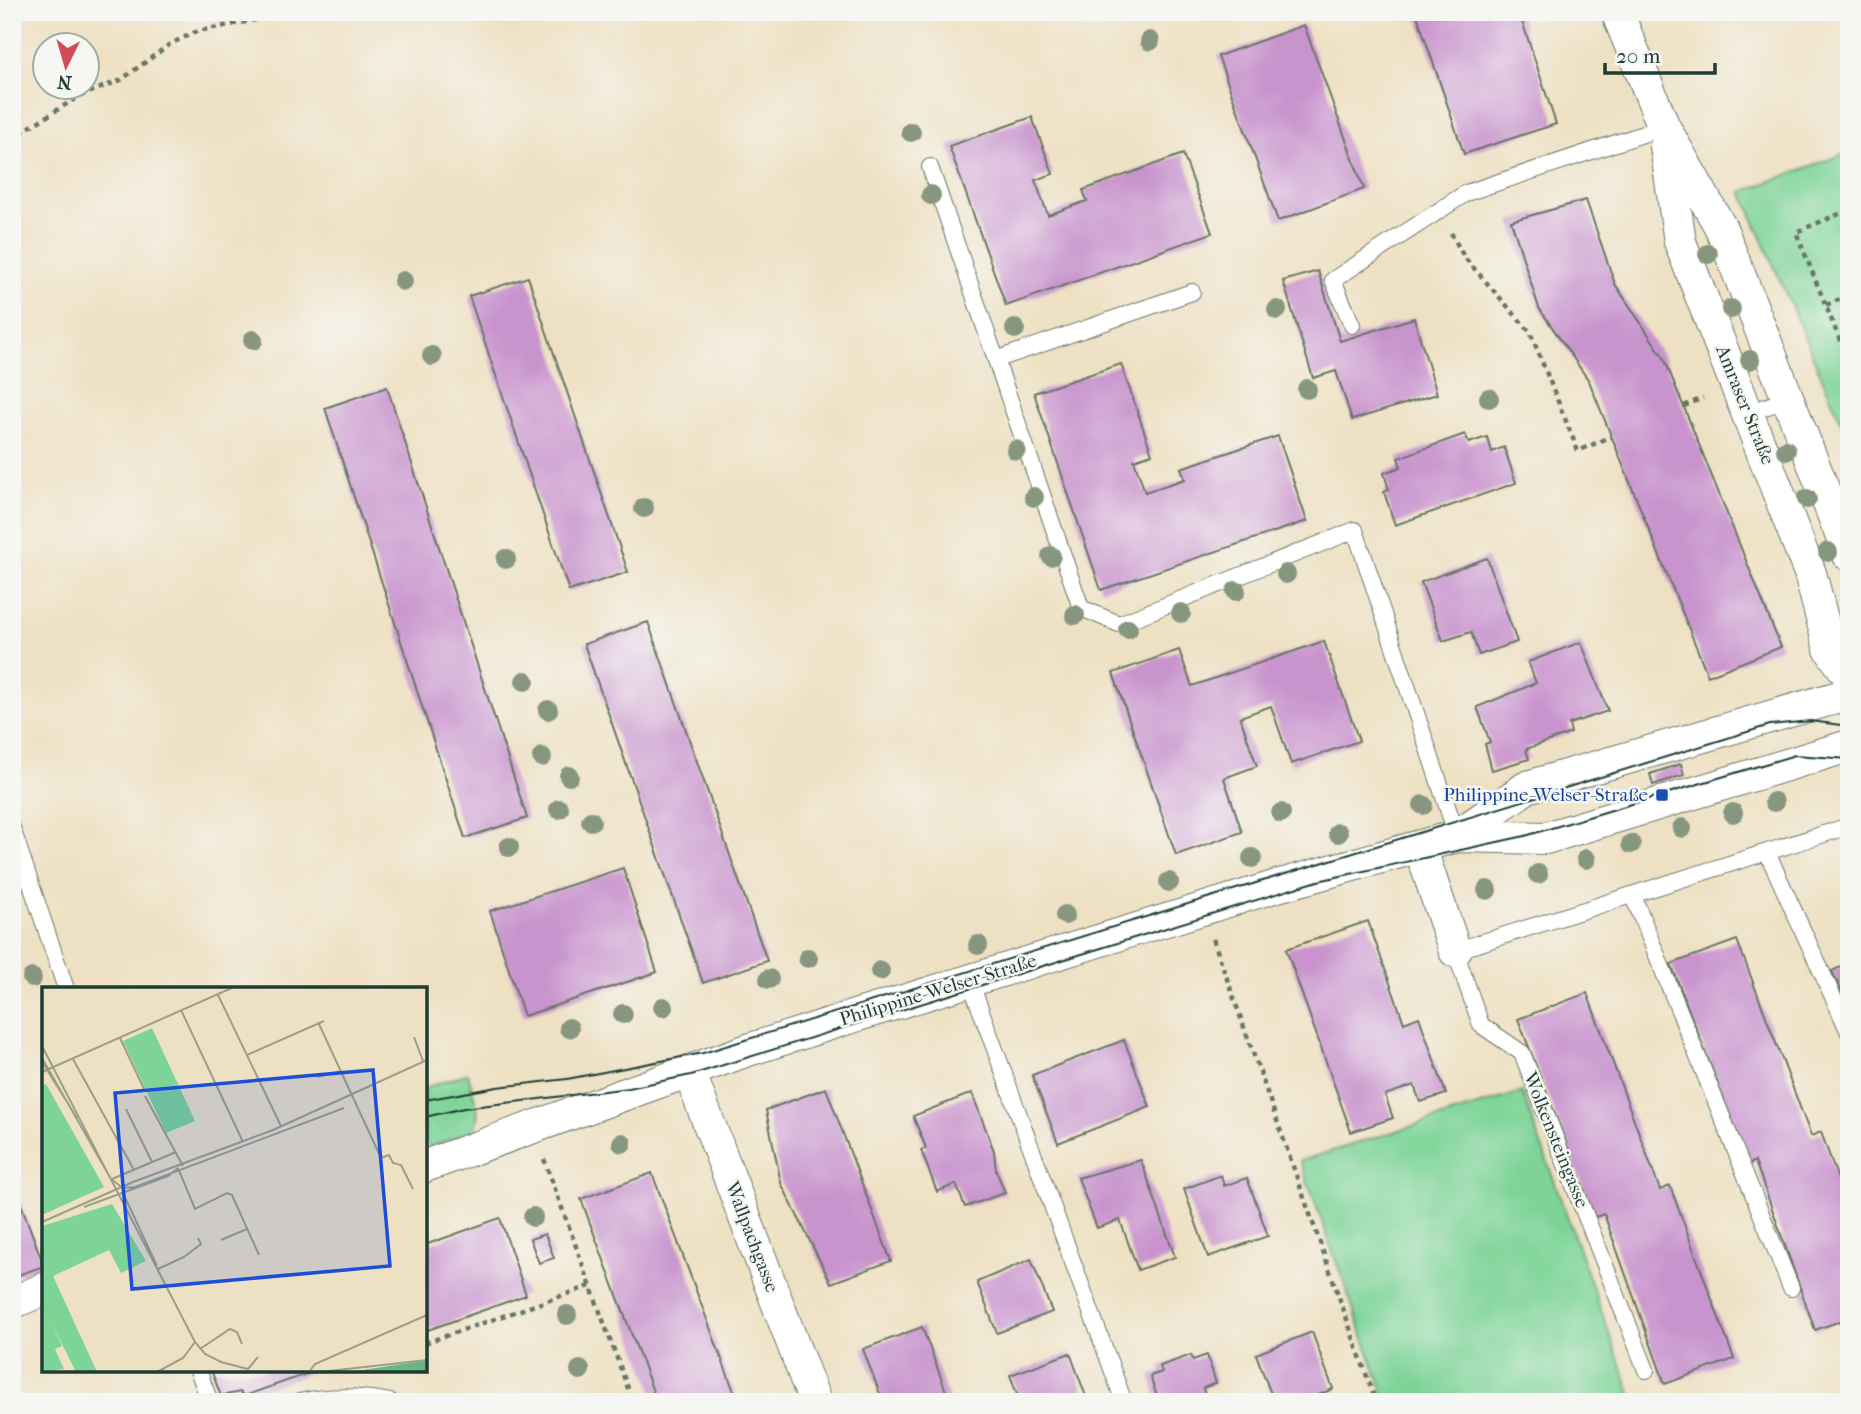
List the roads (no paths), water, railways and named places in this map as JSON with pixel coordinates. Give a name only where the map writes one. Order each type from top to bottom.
[{"type":"street","name":"Amraser Straße","points":[[1617,12],[1664,127],[1721,228],[1849,555]]},
{"type":"street","name":"Amraser Straße","points":[[1664,127],[1680,242],[1810,573],[1830,649],[1849,676]]},
{"type":"street","name":"Philippine-Welser-Straße","points":[[1457,836],[1527,787],[1849,694]]},
{"type":"street","name":"Philippine-Welser-Straße","points":[[427,1165],[689,1071],[1202,909],[1457,836],[1546,838],[1849,746]]},
{"type":"street","name":"Wolkensteingasse","points":[[1420,847],[1455,951]]},
{"type":"street","name":"Wallpachgasse","points":[[689,1071],[815,1402]]},
{"type":"street","points":[[12,1303],[42,1290]]},
{"type":"lane","points":[[1352,326],[1334,280],[1466,193],[1664,127]]},
{"type":"lane","points":[[930,167],[998,359],[1081,608],[1119,624],[1355,530],[1457,836]]},
{"type":"lane","points":[[998,359],[1192,292]]},
{"type":"lane","points":[[1748,413],[1787,399]]},
{"type":"lane","points":[[1455,951],[1849,825]]},
{"type":"lane","points":[[12,828],[65,987]]},
{"type":"lane","points":[[1767,852],[1849,1032]]},
{"type":"lane","points":[[1633,896],[1791,1288]]},
{"type":"lane","name":"Wolkensteingasse","points":[[1455,951],[1481,1025],[1522,1054],[1646,1370]]},
{"type":"lane","points":[[970,981],[1124,1402]]},
{"type":"lane","points":[[199,1372],[210,1402]]},
{"type":"lane","points":[[299,1402],[327,1396],[362,1396],[391,1402]]},
{"type":"tram line","points":[[427,1100],[497,1087],[567,1079],[703,1053],[1770,725],[1810,721],[1849,726]]},
{"type":"tram line","points":[[427,1117],[464,1108],[629,1088],[691,1075],[1318,881],[1525,836],[1795,755],[1849,759]]},
{"type":"place","name":"Philippine-Welser-Straße","points":[[1662,795]]}]
